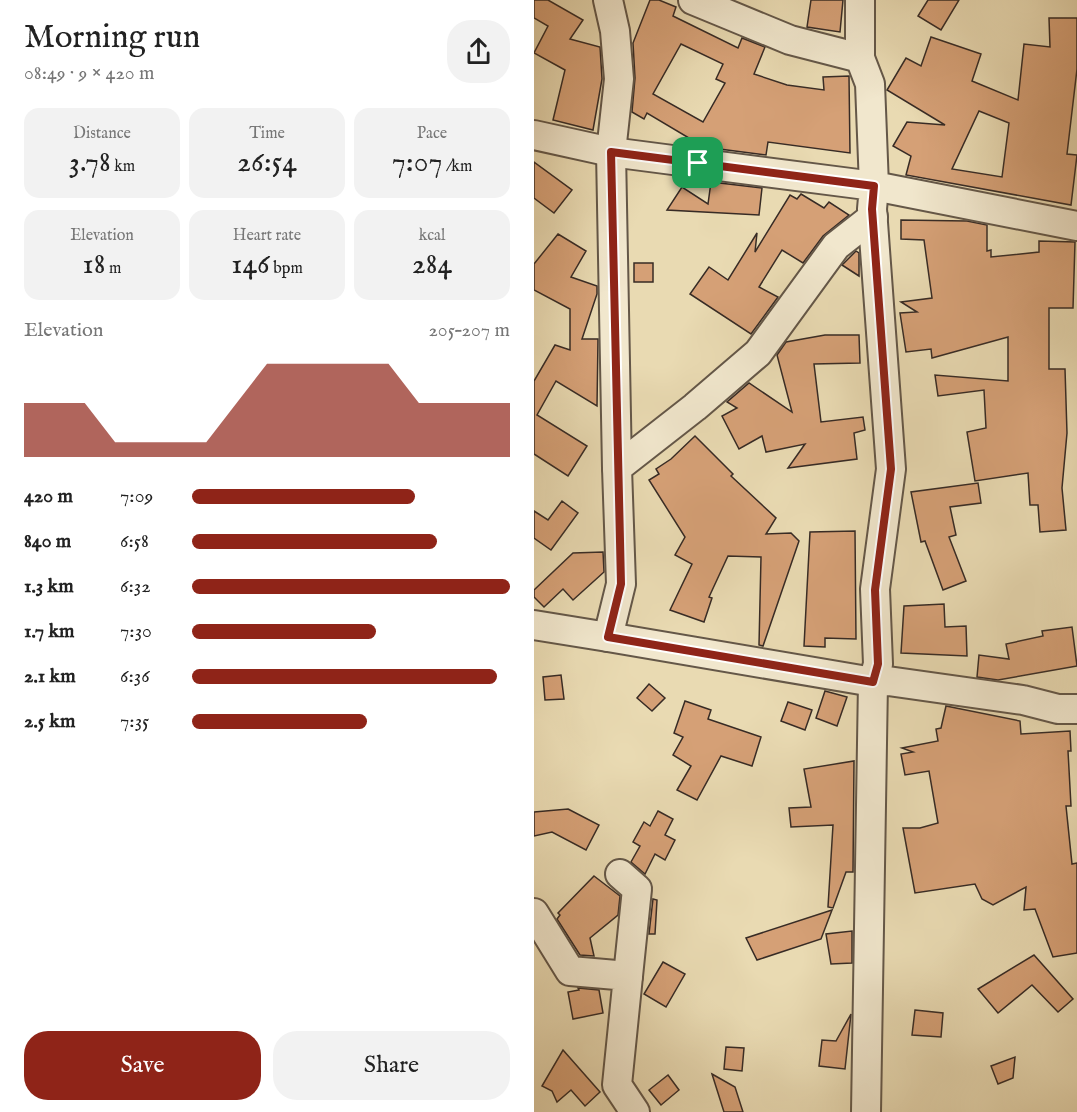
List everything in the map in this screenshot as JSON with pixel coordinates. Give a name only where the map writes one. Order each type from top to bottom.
[{"type":"street","points":[[608,0],[615,31],[619,79],[611,152],[621,584],[608,637]]},
{"type":"street","points":[[693,0],[790,40],[860,58]]},
{"type":"street","points":[[860,0],[860,58],[870,84],[873,218],[891,469],[875,590],[878,664],[873,682],[866,1112]]},
{"type":"street","points":[[534,135],[611,152],[874,186],[1077,226]]},
{"type":"street","points":[[617,468],[695,407],[758,353],[836,246],[873,218]]},
{"type":"street","points":[[534,625],[873,682],[888,681],[1023,700],[1059,709],[1077,709]]},
{"type":"street","points":[[620,874],[637,889],[617,1098],[635,1112]]},
{"type":"street","points":[[534,913],[570,971],[628,976]]},
{"type":"building","points":[[534,0],[548,0],[583,20],[570,39],[600,47],[602,79],[593,130],[553,120],[565,70],[534,53],[548,26],[534,18]]},
{"type":"building","points":[[650,0],[659,0],[676,7],[673,16],[738,48],[742,38],[765,47],[754,74],[787,85],[824,90],[823,77],[849,76],[850,153],[768,142],[766,155],[704,147],[647,113],[644,119],[632,112],[635,78],[633,43]],"holes":[[[681,44],[723,64],[716,79],[725,83],[703,122],[653,94]]]},
{"type":"building","points":[[811,0],[843,0],[840,32],[807,27]]},
{"type":"building","points":[[928,0],[959,0],[941,30],[918,16]]},
{"type":"building","points":[[1049,18],[1077,18],[1077,69],[1067,154],[1077,155],[1071,205],[906,175],[911,156],[893,146],[907,122],[945,125],[887,90],[906,58],[921,66],[931,37],[981,54],[972,81],[1018,100],[1024,44],[1050,47]],"holes":[[[979,111],[1009,123],[1002,177],[952,169]]]},
{"type":"building","points":[[534,162],[572,190],[554,213],[534,198]]},
{"type":"building","points":[[711,182],[762,188],[759,215],[667,210],[682,187],[708,204]]},
{"type":"building","points":[[801,194],[824,208],[829,202],[849,215],[823,236],[803,263],[782,250],[759,287],[778,297],[751,334],[690,294],[709,267],[728,280],[757,233],[755,252],[790,195],[797,199]]},
{"type":"building","points":[[901,220],[967,221],[987,225],[987,251],[991,250],[991,257],[1039,252],[1039,241],[1075,242],[1073,308],[1049,308],[1049,369],[1065,369],[1067,433],[1062,488],[1066,530],[1040,532],[1038,505],[1030,505],[1028,473],[975,481],[967,432],[986,428],[984,390],[938,396],[935,375],[1008,381],[1008,337],[932,358],[931,349],[906,352],[900,313],[917,312],[901,302],[932,298],[924,240],[901,239]]},
{"type":"building","points":[[558,234],[586,251],[571,277],[597,286],[597,294],[582,339],[598,339],[597,406],[556,381],[537,415],[587,446],[568,476],[534,454],[534,381],[555,345],[570,350],[570,309],[534,290],[534,264]]},
{"type":"building","points":[[856,251],[859,253],[859,276],[842,265]]},
{"type":"building","points":[[634,263],[653,263],[653,282],[634,282]]},
{"type":"building","points":[[825,335],[859,335],[860,363],[814,364],[821,422],[863,417],[865,430],[854,433],[857,459],[788,468],[805,444],[766,452],[762,436],[739,449],[722,416],[737,408],[727,402],[749,383],[792,412],[777,355],[786,342]]},
{"type":"building","points":[[695,436],[733,474],[731,476],[776,518],[766,534],[791,533],[799,541],[763,646],[759,645],[761,557],[728,556],[709,597],[712,598],[704,622],[670,610],[692,564],[675,555],[685,537],[649,480],[659,474],[656,469],[671,459]]},
{"type":"building","points":[[978,483],[981,503],[950,507],[956,535],[949,537],[966,581],[943,590],[925,541],[921,542],[911,492]]},
{"type":"building","points":[[562,501],[578,513],[551,550],[534,538],[534,511],[548,520]]},
{"type":"building","points":[[855,531],[856,639],[825,638],[825,647],[804,646],[810,532]]},
{"type":"building","points":[[603,552],[604,572],[573,600],[563,589],[544,607],[534,597],[534,590],[573,553]]},
{"type":"building","points":[[944,604],[945,627],[966,626],[967,656],[901,653],[904,606]]},
{"type":"building","points":[[1072,627],[1077,666],[998,680],[977,677],[979,655],[1009,659],[1006,644],[1043,636],[1042,631]]},
{"type":"building","points":[[561,675],[564,699],[545,700],[543,677]]},
{"type":"building","points":[[649,684],[665,698],[652,711],[637,698]]},
{"type":"building","points":[[825,691],[847,697],[837,726],[816,718]]},
{"type":"building","points":[[685,701],[711,710],[708,719],[761,737],[752,766],[721,756],[697,800],[677,790],[691,766],[673,755],[683,737],[674,733]]},
{"type":"building","points":[[788,702],[812,710],[805,730],[781,721]]},
{"type":"building","points":[[946,706],[1020,721],[1021,734],[1070,731],[1071,751],[1068,751],[1071,806],[1066,806],[1072,864],[1077,863],[1077,953],[1053,957],[1035,909],[1024,910],[1026,887],[993,905],[982,899],[975,884],[915,893],[903,828],[920,828],[938,823],[929,771],[905,775],[901,754],[913,752],[902,748],[938,741],[936,729],[941,728]]},
{"type":"building","points":[[854,761],[853,872],[846,872],[833,908],[828,907],[833,825],[791,827],[789,808],[811,807],[804,769]]},
{"type":"building","points":[[568,809],[599,825],[586,850],[552,832],[534,836],[534,812]]},
{"type":"building","points":[[658,811],[673,819],[665,835],[675,840],[665,860],[655,854],[645,874],[631,862],[640,846],[633,842],[644,822],[650,826]]},
{"type":"building","points":[[594,876],[620,896],[618,915],[590,938],[594,956],[580,955],[557,919],[560,915],[558,913]]},
{"type":"building","points":[[653,899],[657,900],[655,934],[649,934]]},
{"type":"building","points":[[832,910],[821,939],[757,960],[746,938]]},
{"type":"building","points":[[852,931],[852,963],[831,964],[826,934]]},
{"type":"building","points":[[1034,955],[1073,999],[1058,1012],[1032,985],[998,1013],[978,989]]},
{"type":"building","points":[[663,962],[685,974],[666,1007],[644,994]]},
{"type":"building","points":[[578,988],[599,990],[603,1013],[573,1019],[568,992],[579,990]]},
{"type":"building","points":[[915,1010],[943,1013],[941,1037],[912,1035]]},
{"type":"building","points":[[851,1014],[845,1069],[819,1066],[822,1040],[836,1041]]},
{"type":"building","points":[[726,1047],[744,1048],[742,1071],[724,1069]]},
{"type":"building","points":[[563,1050],[600,1092],[585,1106],[571,1090],[557,1102],[552,1091],[542,1086]]},
{"type":"building","points":[[1015,1057],[1013,1078],[998,1084],[991,1066]]},
{"type":"building","points":[[712,1074],[735,1087],[743,1112],[724,1112]]},
{"type":"building","points":[[668,1075],[679,1090],[661,1105],[649,1090]]},
{"type":"route","points":[[611,152],[698,163],[874,186],[872,209],[891,469],[875,590],[878,664],[873,682],[608,637],[621,584],[611,152]]}]
